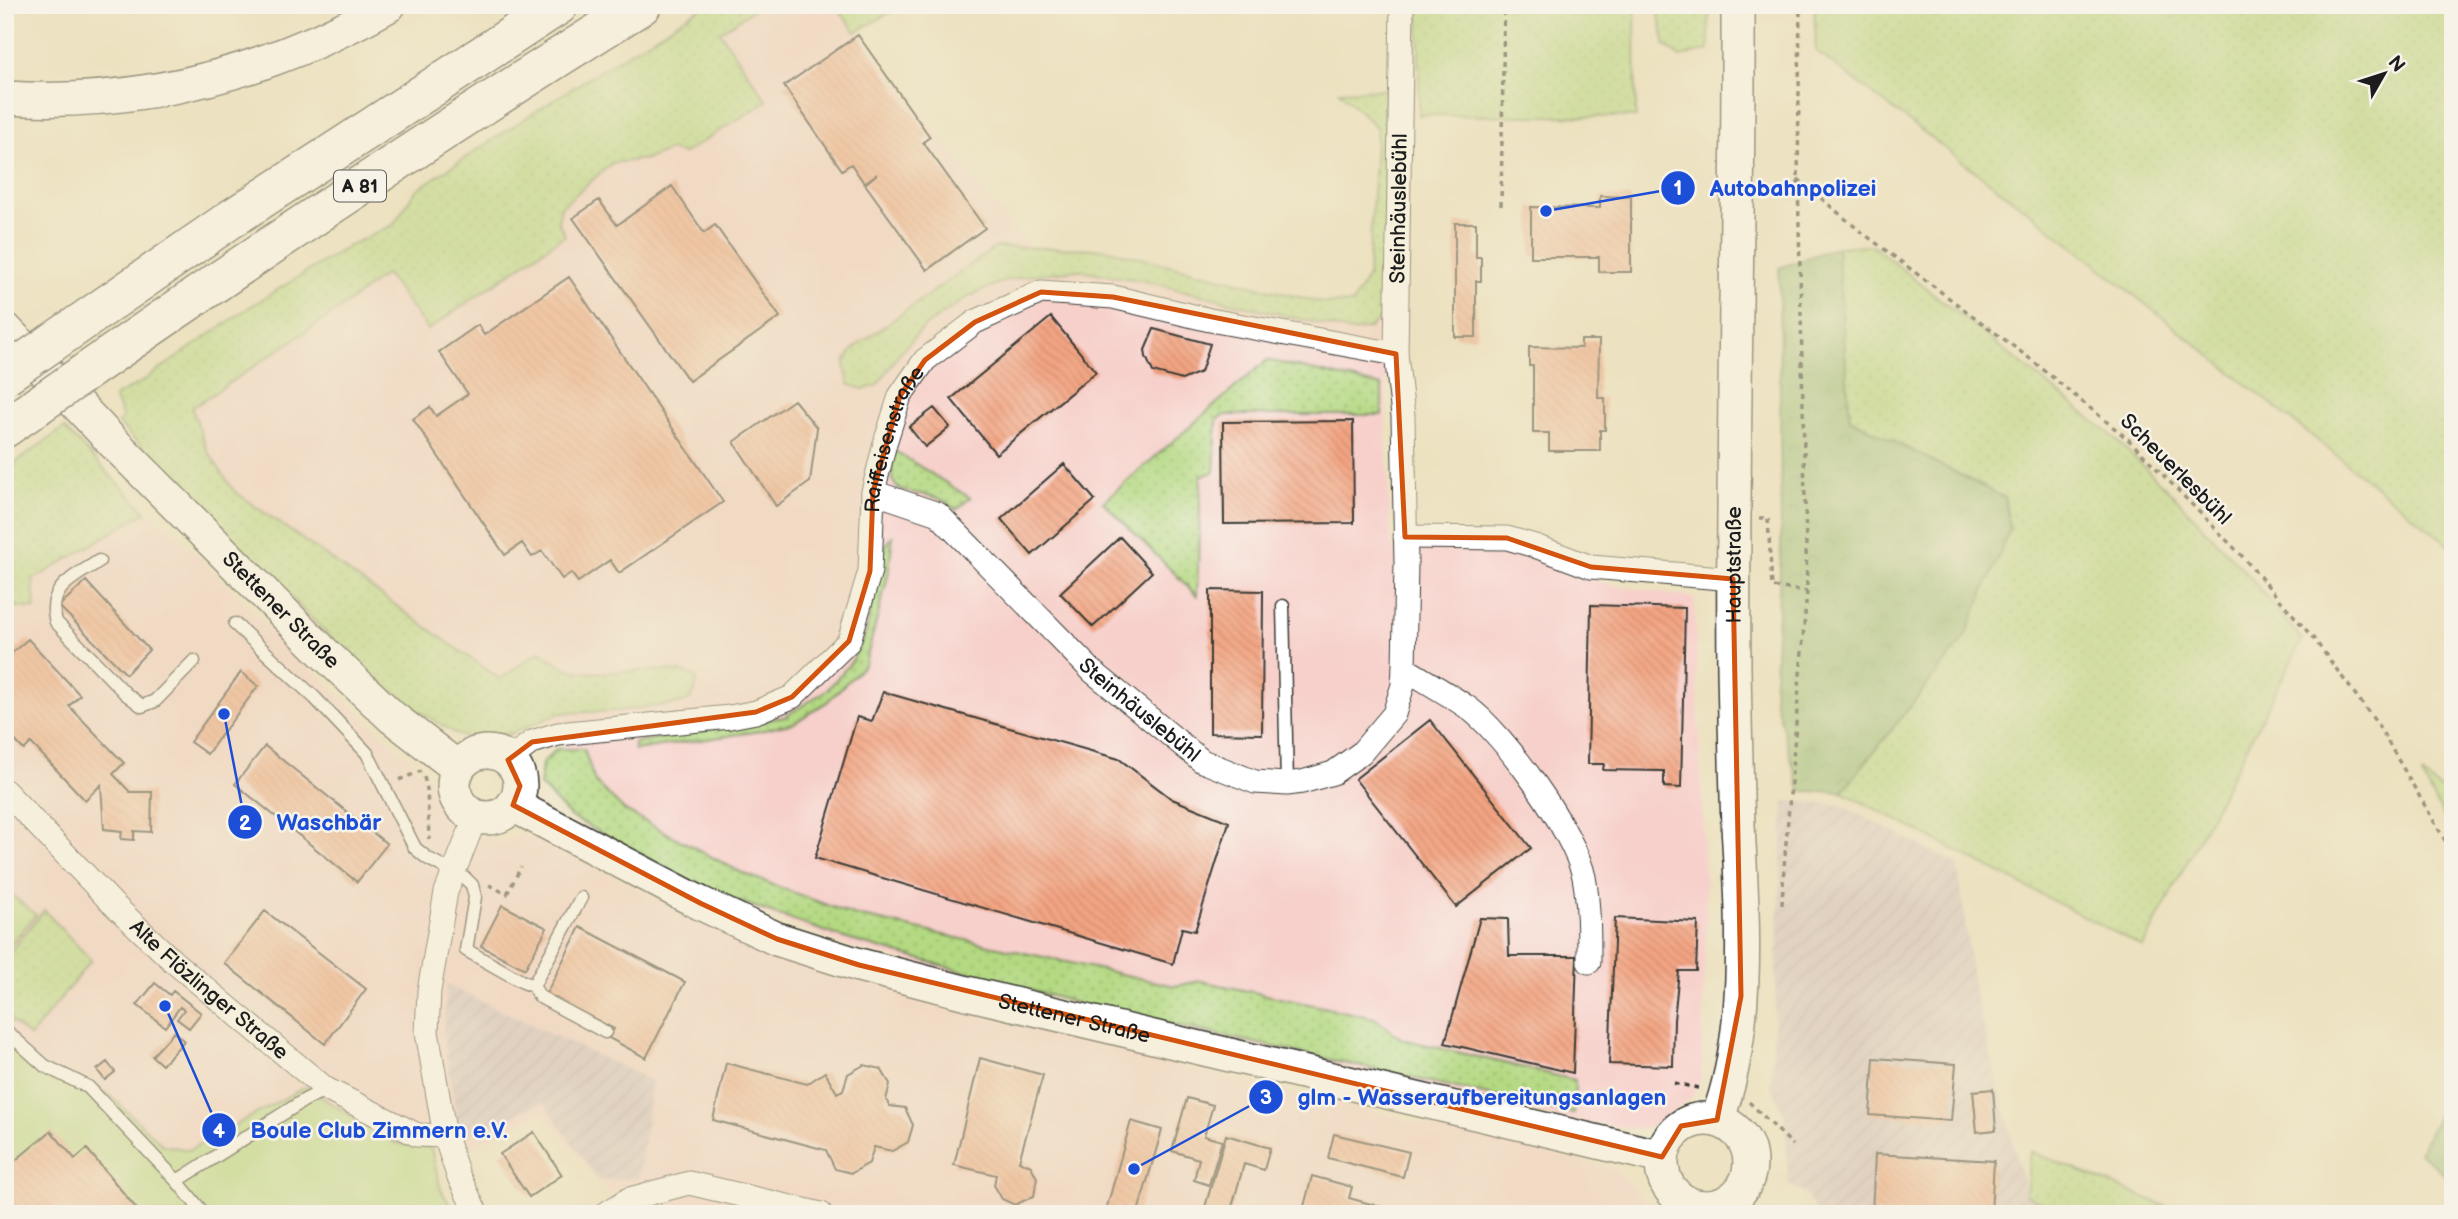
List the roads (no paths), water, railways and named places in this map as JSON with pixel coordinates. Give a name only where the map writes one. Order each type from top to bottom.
[{"type":"highway","name":"A 81","points":[[5,375],[288,182],[559,5]]},
{"type":"highway","name":"A 81","points":[[5,428],[255,255],[642,5]]},
{"type":"street","points":[[5,98],[38,100],[113,97],[190,84],[239,72],[302,50],[389,5]]},
{"type":"street","name":"Steinhäuslebühl","points":[[873,492],[938,514],[1078,660],[1202,761],[1255,782],[1287,784],[1333,773],[1361,753],[1394,714],[1404,668],[1404,416],[1396,355],[1402,5]]},
{"type":"street","name":"Hauptstraße","points":[[1717,1120],[1732,1066],[1741,996],[1742,898],[1735,756],[1733,579],[1738,5]]},
{"type":"street","name":"Raiffeisenstraße","points":[[508,760],[532,742],[558,734],[730,717],[756,712],[792,697],[851,636],[870,571],[873,492],[900,396],[925,360],[975,322],[1041,292],[1113,298],[1209,320],[1396,355]]},
{"type":"street","name":"Stettener Straße","points":[[5,329],[113,442],[334,662],[392,717],[458,768]]},
{"type":"street","points":[[1405,537],[1507,538],[1591,567],[1733,579]]},
{"type":"street","points":[[1404,668],[1469,708],[1490,727],[1536,786],[1565,829],[1584,875],[1589,922],[1589,962]]},
{"type":"street","points":[[487,752],[508,760],[514,767],[520,786],[513,805],[497,817],[487,818],[476,816],[461,806],[454,788],[458,768],[466,760],[475,754],[487,752]]},
{"type":"street","name":"Alte Flözlinger Straße","points":[[5,791],[112,903],[174,962],[326,1089],[417,1135],[445,1136]]},
{"type":"street","name":"Stettener Straße","points":[[513,805],[700,903],[777,939],[967,993],[1661,1157]]},
{"type":"street","points":[[476,816],[446,892],[429,991],[427,1032],[445,1136],[458,1175],[477,1214]]},
{"type":"street","points":[[1704,1118],[1717,1120],[1737,1131],[1749,1152],[1751,1164],[1749,1175],[1738,1195],[1719,1210],[1689,1205],[1676,1197],[1667,1186],[1661,1157],[1671,1134],[1681,1126],[1704,1118]]},
{"type":"street","points":[[605,1214],[629,1199],[689,1183],[821,1214]]},
{"type":"lane","points":[[99,561],[58,590],[52,607],[57,622],[91,658],[126,694],[142,706],[155,701],[194,661]]},
{"type":"lane","points":[[1283,606],[1287,784]]},
{"type":"lane","points":[[235,624],[315,698],[366,752],[415,848],[472,885],[475,897],[466,950],[533,986],[540,997],[605,1032]]},
{"type":"lane","points":[[533,986],[581,898]]},
{"type":"lane","points":[[5,1030],[46,1066],[88,1087],[177,1181],[204,1214]]},
{"type":"lane","points":[[177,1181],[326,1089]]},
{"type":"place","name":"Autobahnpolizei","points":[[1546,211]]},
{"type":"place","name":"Waschbär","points":[[224,714]]},
{"type":"place","name":"Boule Club Zimmern e.V.","points":[[165,1006]]},
{"type":"place","name":"glm - Wasseraufbereitungsanlagen","points":[[1134,1169]]}]
